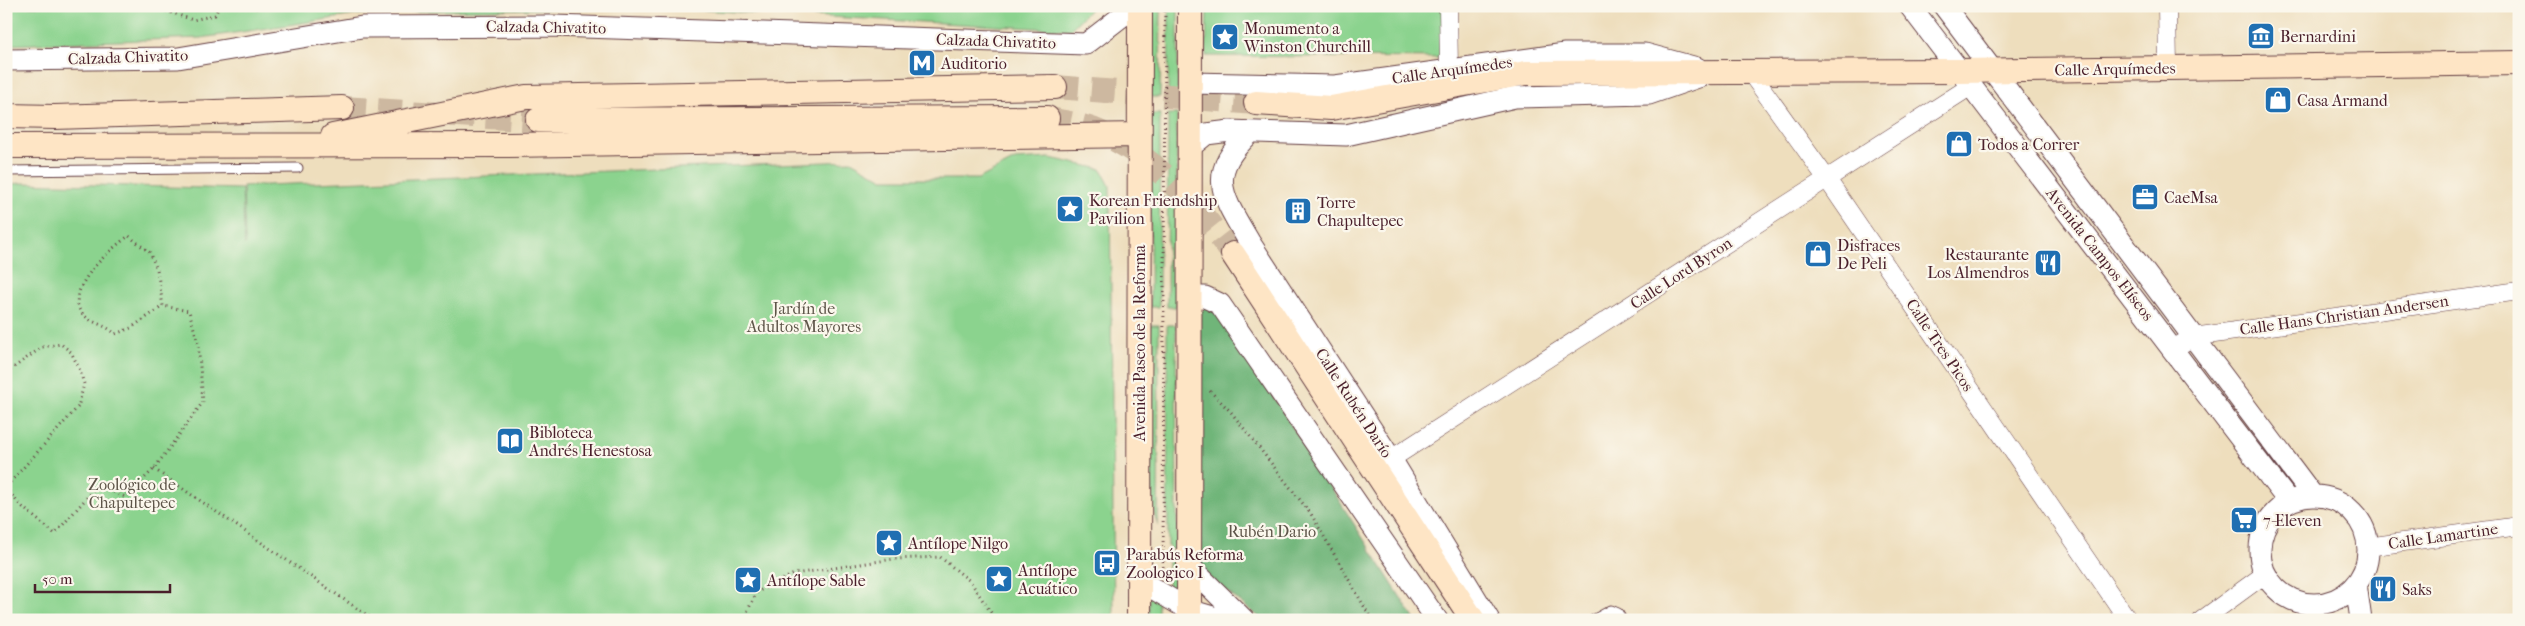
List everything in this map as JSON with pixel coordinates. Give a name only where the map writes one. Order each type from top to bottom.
[{"type":"main road","name":"Avenida Paseo de la Reforma","points":[[1139,620],[1140,6]]},
{"type":"main road","points":[[1189,615],[1190,6]]},
{"type":"main road","name":"Calle Arquímedes","points":[[1256,103],[1331,108],[1526,73],[1750,72],[1965,78],[1992,71],[2519,64]]},
{"type":"main road","points":[[280,147],[526,97],[1055,87]]},
{"type":"main road","points":[[6,116],[55,117],[342,108]]},
{"type":"main road","points":[[538,120],[1047,118]]},
{"type":"main road","points":[[6,146],[280,147],[1139,135]]},
{"type":"main road","points":[[1233,254],[1473,620]]},
{"type":"street","name":"Calzada Chivatito","points":[[6,60],[178,58],[362,27],[554,26],[1086,44],[1135,6]]},
{"type":"street","points":[[1448,6],[1449,70]]},
{"type":"street","name":"Avenida Campos Elíseos","points":[[1910,6],[2289,502]]},
{"type":"street","name":"Avenida Campos Elíseos","points":[[1944,6],[2313,496]]},
{"type":"street","points":[[2167,6],[2168,68]]},
{"type":"street","name":"Calle Arquímedes","points":[[1190,83],[1335,86],[1564,54],[1645,54],[1712,73]]},
{"type":"street","name":"Calle Tres Picos","points":[[1750,72],[1827,179],[2128,620]]},
{"type":"street","name":"Calle Arquímedes","points":[[1190,147],[1206,134],[1251,132],[1346,134],[1515,97],[1649,94],[1712,73]]},
{"type":"street","name":"Calle Lord Byron","points":[[1391,459],[1827,179],[1965,78]]},
{"type":"street","name":"Calle Rubén Darío","points":[[1251,132],[1235,147],[1223,166],[1221,184],[1232,211],[1250,243],[1391,459],[1489,620]]},
{"type":"street","name":"Calle Hans Christian Andersen","points":[[2173,349],[2193,337],[2519,291]]},
{"type":"street","points":[[1189,297],[1206,296],[1220,304],[1438,620]]},
{"type":"street","points":[[2313,496],[2336,502],[2356,517],[2364,531],[2368,547],[2365,566],[2356,584],[2322,612],[2298,603],[2278,592],[2265,574],[2259,553],[2262,532],[2273,514],[2289,502],[2313,496]]},
{"type":"street","name":"Calle Lamartine","points":[[2368,547],[2519,526]]},
{"type":"street","points":[[1189,566],[1244,620]]},
{"type":"street","points":[[2202,620],[2265,574]]},
{"type":"street","points":[[1139,580],[1189,615],[1223,620]]},
{"type":"street","points":[[2356,584],[2361,620]]},
{"type":"lane","points":[[6,172],[298,168]]},
{"type":"lane","points":[[1593,620],[1611,610],[1618,613],[1622,620]]},
{"type":"path","points":[[152,6],[193,20],[215,15],[218,6]]},
{"type":"path","points":[[241,6],[257,8],[276,6]]},
{"type":"path","points":[[1163,577],[1165,6]]},
{"type":"path","points":[[1157,106],[1171,106]]},
{"type":"path","points":[[6,373],[42,347],[61,344],[71,352],[84,384],[78,407],[6,487],[20,505],[56,534],[98,485],[125,498],[154,468],[203,402],[198,343],[189,311],[163,306],[131,328],[114,334],[109,328],[90,320],[80,312],[78,298],[80,287],[114,246],[129,236],[149,252],[157,269],[163,306]]},
{"type":"path","points":[[1157,316],[1170,316]]},
{"type":"path","points":[[1188,379],[1208,389],[1231,412],[1311,514],[1372,620]]},
{"type":"path","points":[[154,468],[374,620]]},
{"type":"path","points":[[743,620],[757,592],[794,574],[894,559],[940,557],[970,581],[996,620]]},
{"type":"green space","points":[[6,6],[1093,6],[1070,30],[645,7],[376,12],[201,38],[6,45]]},
{"type":"green space","points":[[1152,6],[1161,6],[1160,97],[1151,97]]},
{"type":"green space","points":[[1169,6],[1178,6],[1178,97],[1168,97]]},
{"type":"green space","points":[[1207,6],[1446,6],[1446,58],[1206,56]]},
{"type":"green space","points":[[1151,114],[1160,114],[1159,307],[1150,307]]},
{"type":"green space","points":[[1168,114],[1177,114],[1176,307],[1167,307]]},
{"type":"green space","points":[[1050,158],[1101,169],[1110,186],[1114,620],[6,620],[6,185],[21,183],[242,189],[245,245],[243,186],[851,161],[883,179],[978,179],[1015,160]]},
{"type":"green space","name":"Rubén Dario","points":[[1209,305],[1222,316],[1415,620],[1263,620],[1199,570],[1194,309]]},
{"type":"green space","points":[[1150,325],[1159,325],[1158,526],[1151,505]]},
{"type":"green space","points":[[1167,325],[1176,325],[1177,553],[1168,547]]},
{"type":"green space","points":[[1168,558],[1176,563],[1177,595],[1168,590]]},
{"type":"green space","points":[[1149,594],[1158,601],[1158,620],[1149,620]]},
{"type":"tunnel","points":[[1055,87],[1256,103]]},
{"type":"tunnel","points":[[342,108],[538,120]]},
{"type":"tunnel","points":[[1047,118],[1092,129],[1134,151],[1171,181],[1203,216],[1233,254]]},
{"type":"place","name":"Bernardini","points":[[2261,36]]},
{"type":"place","name":"Monumento a Winston Churchill","points":[[1225,37]]},
{"type":"place","name":"Auditorio","points":[[922,63]]},
{"type":"place","name":"Casa Armand","points":[[2278,100]]},
{"type":"place","name":"Todos a Correr","points":[[1959,144]]},
{"type":"place","name":"CaeMsa","points":[[2145,197]]},
{"type":"place","name":"Korean Friendship Pavilion","points":[[1070,209]]},
{"type":"place","name":"Torre Chapultepec","points":[[1298,211]]},
{"type":"place","name":"Disfraces De Peli","points":[[1818,254]]},
{"type":"place","name":"Restaurante Los Almendros","points":[[2048,263]]},
{"type":"place","name":"Bibloteca Andrés Henestosa","points":[[510,441]]},
{"type":"place","name":"7-Eleven","points":[[2244,520]]},
{"type":"place","name":"Antílope Nilgo","points":[[889,543]]},
{"type":"place","name":"Parabús Reforma Zoologico I","points":[[1107,563]]},
{"type":"place","name":"Antílope Acuático","points":[[999,579]]},
{"type":"place","name":"Antílope Sable","points":[[748,580]]},
{"type":"place","name":"Saks","points":[[2383,589]]},
{"type":"park label","name":"Jardín de Adultos Mayores","points":[[804,317]]},
{"type":"park label","name":"Zoológico de Chapultepec","points":[[132,493]]}]
